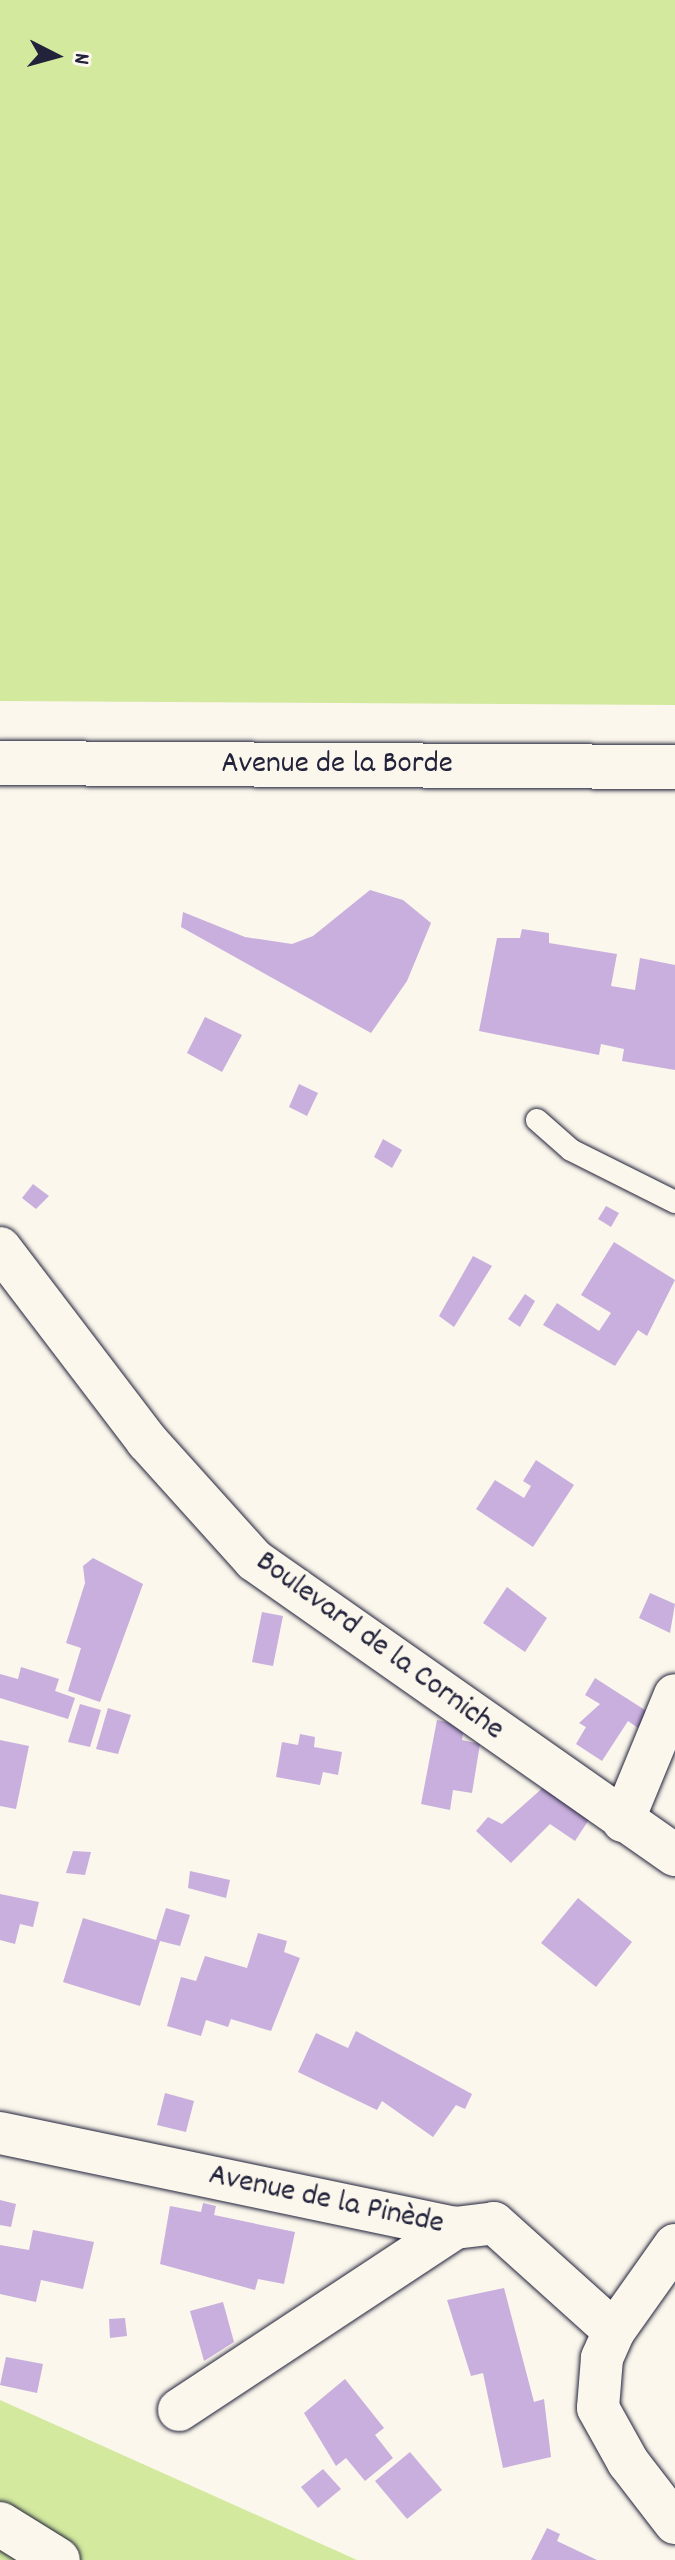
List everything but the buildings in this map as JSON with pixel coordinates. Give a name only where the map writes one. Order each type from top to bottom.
[{"type":"street","name":"Avenue de la Borde","points":[[0,763],[675,767]]},
{"type":"street","name":"Boulevard de la Corniche","points":[[0,1248],[147,1441],[254,1560],[675,1855]]},
{"type":"street","points":[[623,1821],[675,1695]]},
{"type":"street","name":"Avenue de la Pinède","points":[[0,2133],[455,2228],[494,2223],[614,2331]]},
{"type":"street","points":[[179,2410],[455,2228]]},
{"type":"street","points":[[675,2245],[614,2331],[602,2358],[598,2408],[628,2462],[675,2523]]},
{"type":"street","points":[[0,2524],[58,2560]]},
{"type":"lane","points":[[537,1120],[571,1150],[675,1202]]},
{"type":"green space","points":[[0,0],[675,0],[675,705],[0,701]]},
{"type":"green space","points":[[0,2400],[357,2560],[0,2560]]}]
